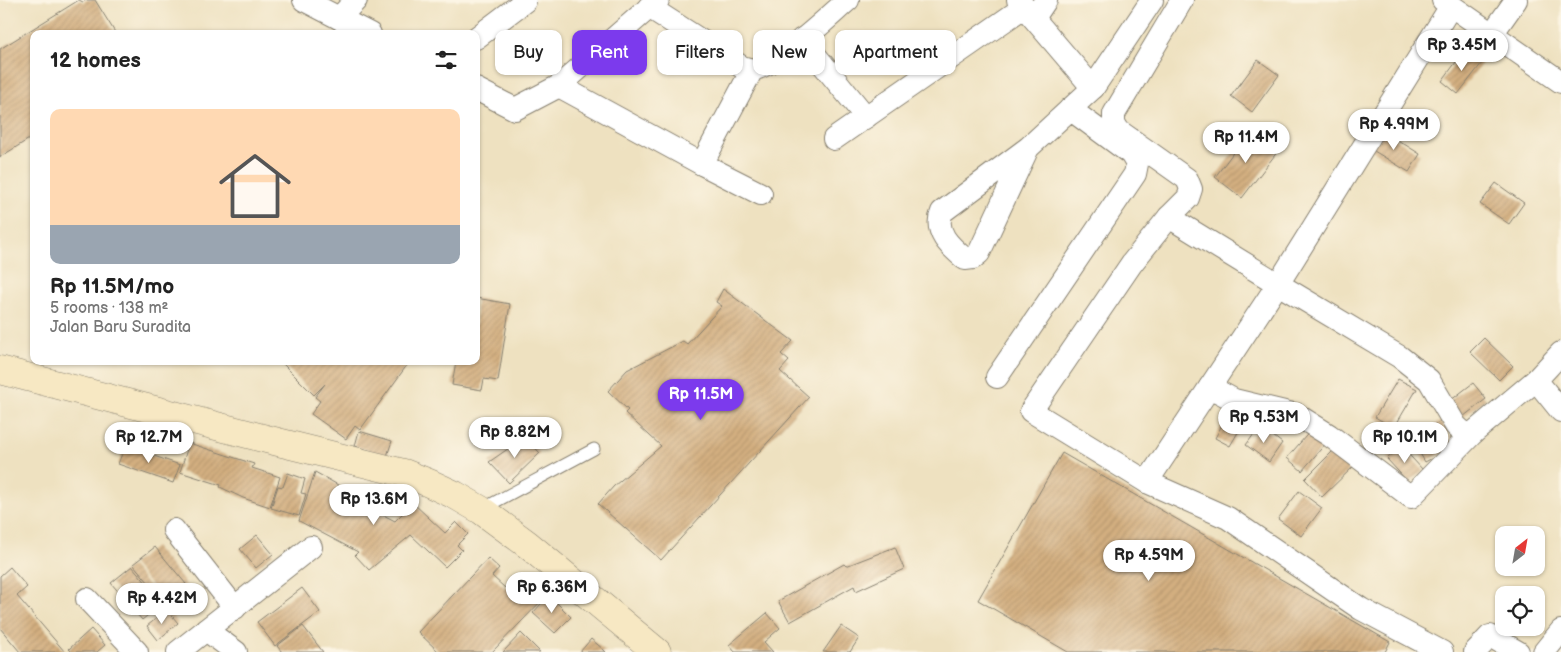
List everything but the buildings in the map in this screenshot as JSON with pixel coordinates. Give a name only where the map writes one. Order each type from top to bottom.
[{"type":"main road","points":[[0,370],[404,473],[455,495],[480,510],[527,544],[657,652]]},
{"type":"street","points":[[304,0],[362,30]]},
{"type":"street","points":[[338,18],[356,0]]},
{"type":"street","points":[[480,35],[526,0]]},
{"type":"street","points":[[813,30],[848,0]]},
{"type":"street","points":[[1028,148],[979,253],[973,258],[965,259],[952,248],[940,229],[938,221],[942,212],[1028,148],[1093,88],[1152,0]]},
{"type":"street","points":[[1182,0],[1114,114],[1114,124],[1119,131],[1187,179],[1191,189],[1188,198],[1132,263],[1031,411],[1147,482],[1228,518],[1361,609],[1442,652]]},
{"type":"street","points":[[1492,34],[1516,0]]},
{"type":"street","points":[[1147,482],[1278,284],[1447,3],[1561,82]]},
{"type":"street","points":[[480,91],[516,109],[558,86],[653,4],[742,67],[752,70],[702,164]]},
{"type":"street","points":[[834,139],[1030,6],[1093,88]]},
{"type":"street","points":[[825,67],[866,117]]},
{"type":"street","points":[[558,86],[761,194]]},
{"type":"street","points":[[997,377],[1135,174],[1137,164],[1131,154],[1070,109]]},
{"type":"street","points":[[1170,217],[1417,369],[1429,380],[1456,426],[1464,433],[1473,433]]},
{"type":"street","points":[[1210,387],[1234,400],[1297,415],[1329,435],[1411,497],[1473,433],[1536,380],[1561,353]]},
{"type":"street","points":[[1536,380],[1561,411]]},
{"type":"street","points":[[174,530],[235,608]]},
{"type":"street","points":[[178,652],[311,547]]},
{"type":"street","points":[[87,599],[137,652]]},
{"type":"street","points":[[206,630],[236,652]]},
{"type":"street","points":[[1544,652],[1561,631]]},
{"type":"street","points":[[1475,652],[1490,636],[1518,652]]},
{"type":"lane","points":[[480,510],[594,449]]}]
